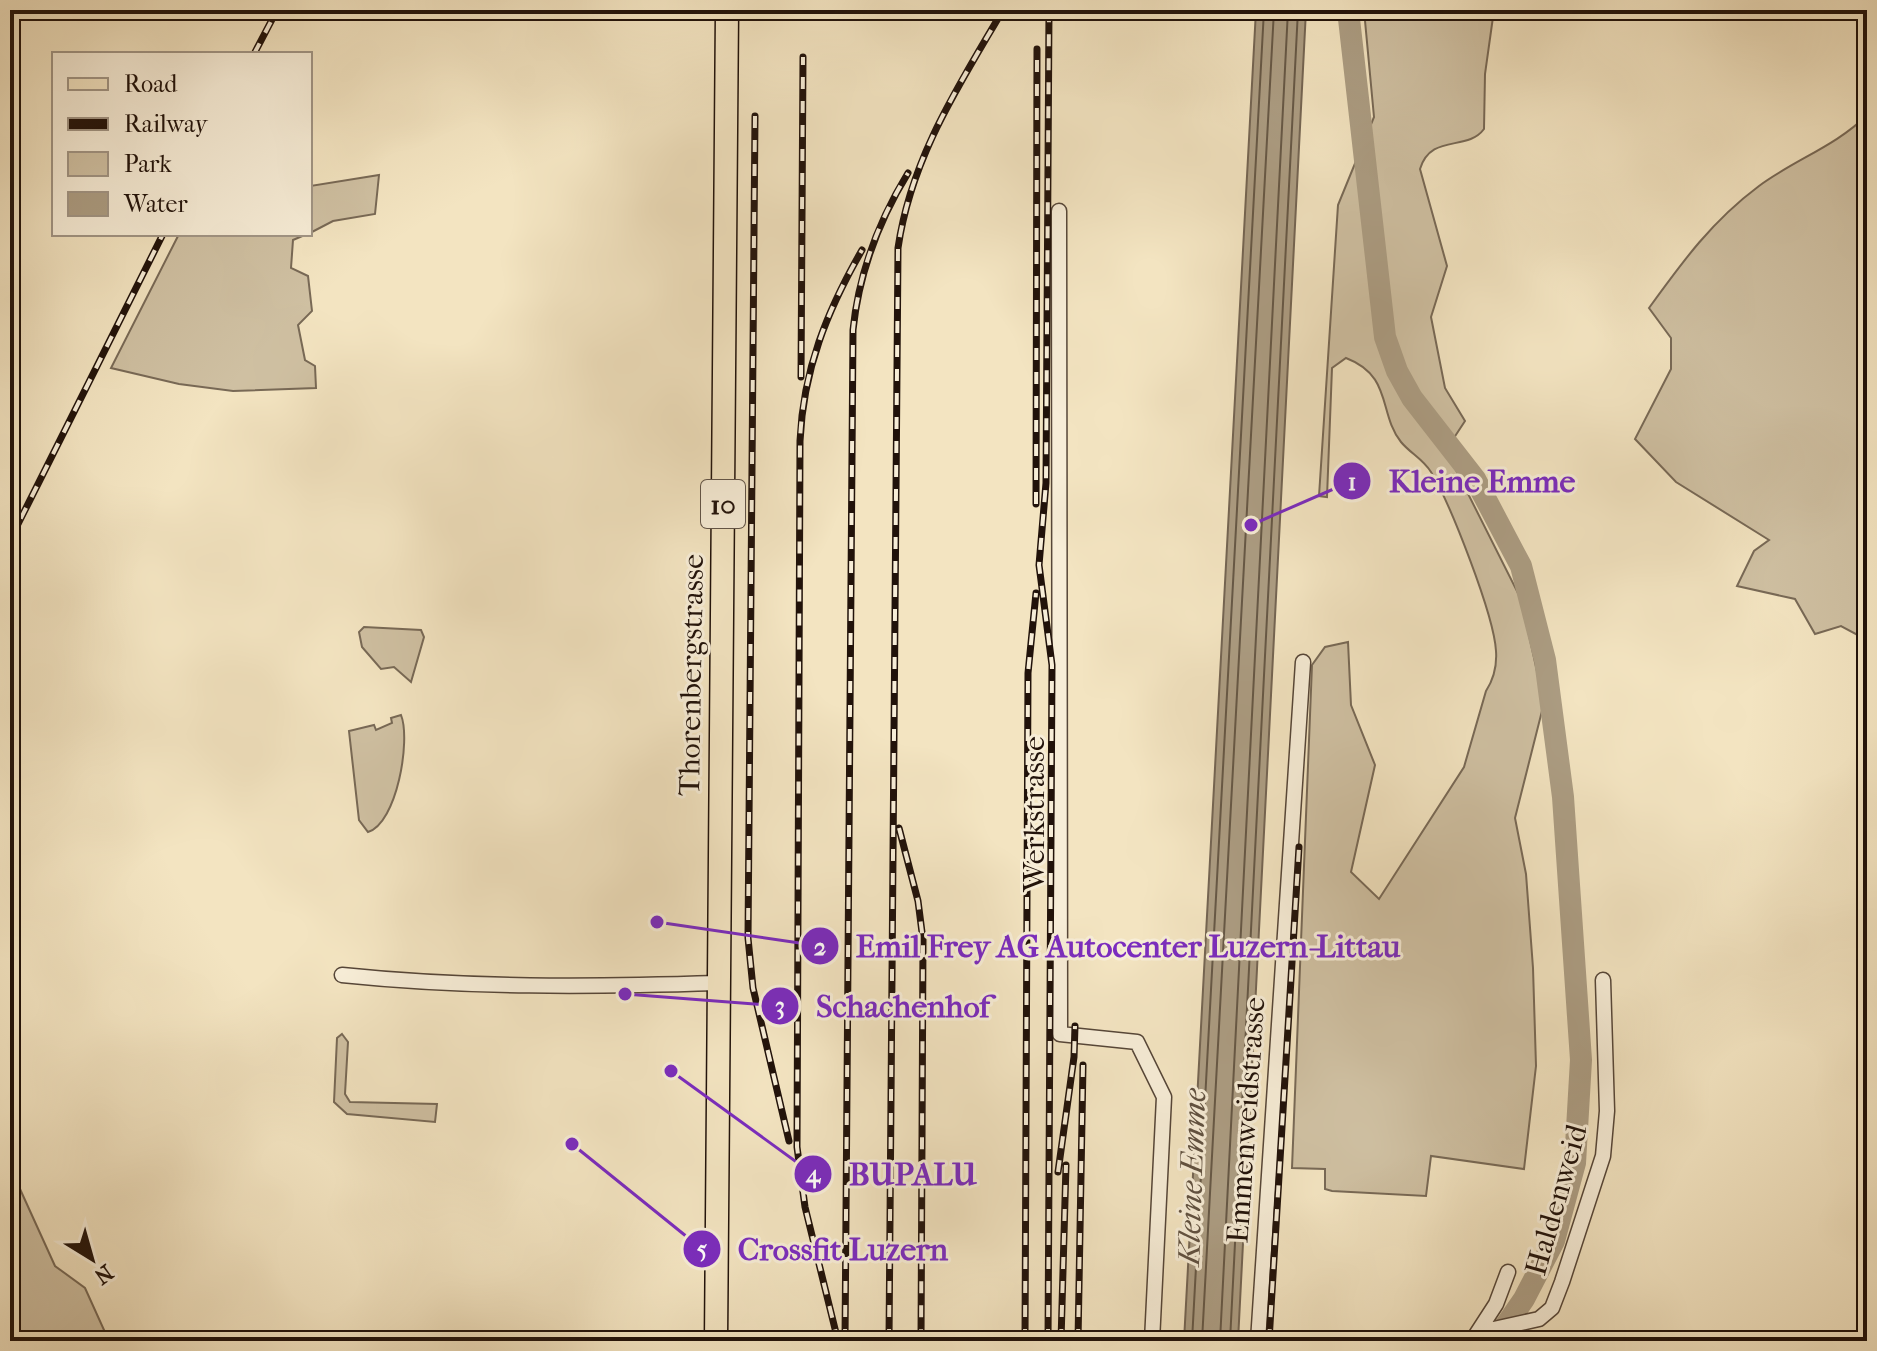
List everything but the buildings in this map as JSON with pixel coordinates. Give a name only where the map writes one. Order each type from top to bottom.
[{"type":"main road","name":"Thorenbergstrasse","points":[[716,1341],[727,10]]},
{"type":"street","name":"Werkstrasse","points":[[1059,211],[1060,1034],[1137,1042],[1164,1097],[1152,1341]]},
{"type":"street","name":"Emmenweidstrasse","points":[[1258,1341],[1303,662]]},
{"type":"street","points":[[342,975],[419,983],[565,986],[718,983]]},
{"type":"street","name":"Haldenweid","points":[[1481,1334],[1539,1319],[1552,1308],[1603,1156],[1607,1111],[1603,980]]},
{"type":"street","name":"Haldenweid","points":[[1481,1334],[1508,1272]]},
{"type":"green space","points":[[1364,10],[1494,10],[1485,74],[1484,129],[1468,140],[1432,151],[1420,169],[1447,266],[1431,317],[1445,388],[1465,421],[1446,450],[1521,599],[1544,703],[1515,818],[1526,874],[1536,1066],[1524,1169],[1431,1156],[1426,1196],[1332,1191],[1325,1189],[1325,1169],[1292,1168],[1312,665],[1325,647],[1348,642],[1351,705],[1375,765],[1351,872],[1379,899],[1464,767],[1496,662],[1493,634],[1480,587],[1439,487],[1428,467],[1401,442],[1394,431],[1378,385],[1371,375],[1346,358],[1332,368],[1327,497],[1319,496],[1338,205],[1374,117]]},
{"type":"green space","points":[[1867,115],[1867,640],[1841,626],[1815,634],[1795,599],[1737,586],[1754,551],[1769,540],[1676,482],[1635,439],[1671,369],[1671,338],[1649,308],[1699,242],[1742,199],[1772,177],[1842,136]]},
{"type":"green space","points":[[379,175],[375,214],[333,221],[312,232],[312,186]]},
{"type":"green space","points":[[178,236],[302,236],[293,240],[291,268],[308,276],[312,311],[298,325],[305,360],[315,366],[316,388],[233,391],[179,384],[111,368]]},
{"type":"green space","points":[[364,627],[421,630],[424,637],[411,682],[394,667],[381,669],[362,647],[359,632]]},
{"type":"green space","points":[[401,715],[404,727],[403,761],[394,798],[378,825],[368,832],[359,820],[349,731],[374,725],[376,730],[392,723],[391,718]]},
{"type":"green space","points":[[342,1034],[348,1042],[345,1094],[350,1102],[437,1104],[435,1122],[347,1114],[334,1102],[337,1038]]},
{"type":"green space","points":[[10,1167],[55,1266],[85,1288],[109,1341],[10,1341]]},
{"type":"water","points":[[1256,10],[1306,10],[1238,1341],[1184,1341]]},
{"type":"waterway","points":[[1348,10],[1385,337],[1397,371],[1412,398],[1475,479],[1521,566],[1545,660],[1563,797],[1581,1060],[1575,1163],[1554,1241],[1524,1299],[1495,1341]]},
{"type":"waterway","points":[[1495,1341],[1529,1341]]},
{"type":"railway","points":[[255,52],[277,10]]},
{"type":"railway","points":[[889,1341],[898,248],[904,215],[925,153],[953,95],[1003,10]]},
{"type":"railway","points":[[1048,1341],[1052,665],[1039,565],[1046,483],[1049,10]]},
{"type":"railway","points":[[1036,504],[1037,49]]},
{"type":"railway","points":[[801,377],[803,57]]},
{"type":"railway","points":[[755,116],[748,938],[753,988],[789,1141]]},
{"type":"railway","points":[[845,1341],[853,330],[860,288],[872,248],[908,173]]},
{"type":"railway","points":[[10,540],[162,236]]},
{"type":"railway","points":[[838,1341],[805,1207],[797,1147],[800,441],[806,390],[819,342],[862,250]]},
{"type":"railway","points":[[1025,1341],[1028,673],[1036,593]]},
{"type":"railway","points":[[899,828],[918,901],[923,940],[921,1341]]},
{"type":"railway","points":[[1269,1341],[1299,847]]},
{"type":"railway","points":[[1058,1172],[1074,1057],[1075,1026]]},
{"type":"railway","points":[[1078,1341],[1083,1065]]},
{"type":"railway","points":[[1061,1341],[1066,1165]]},
{"type":"place","name":"Kleine Emme","points":[[1251,525]]},
{"type":"place","name":"Emil Frey AG Autocenter Luzern-Littau","points":[[657,922]]},
{"type":"place","name":"Schachenhof","points":[[625,994]]},
{"type":"place","name":"BUPALU","points":[[671,1071]]},
{"type":"place","name":"Crossfit Luzern","points":[[572,1144]]}]
